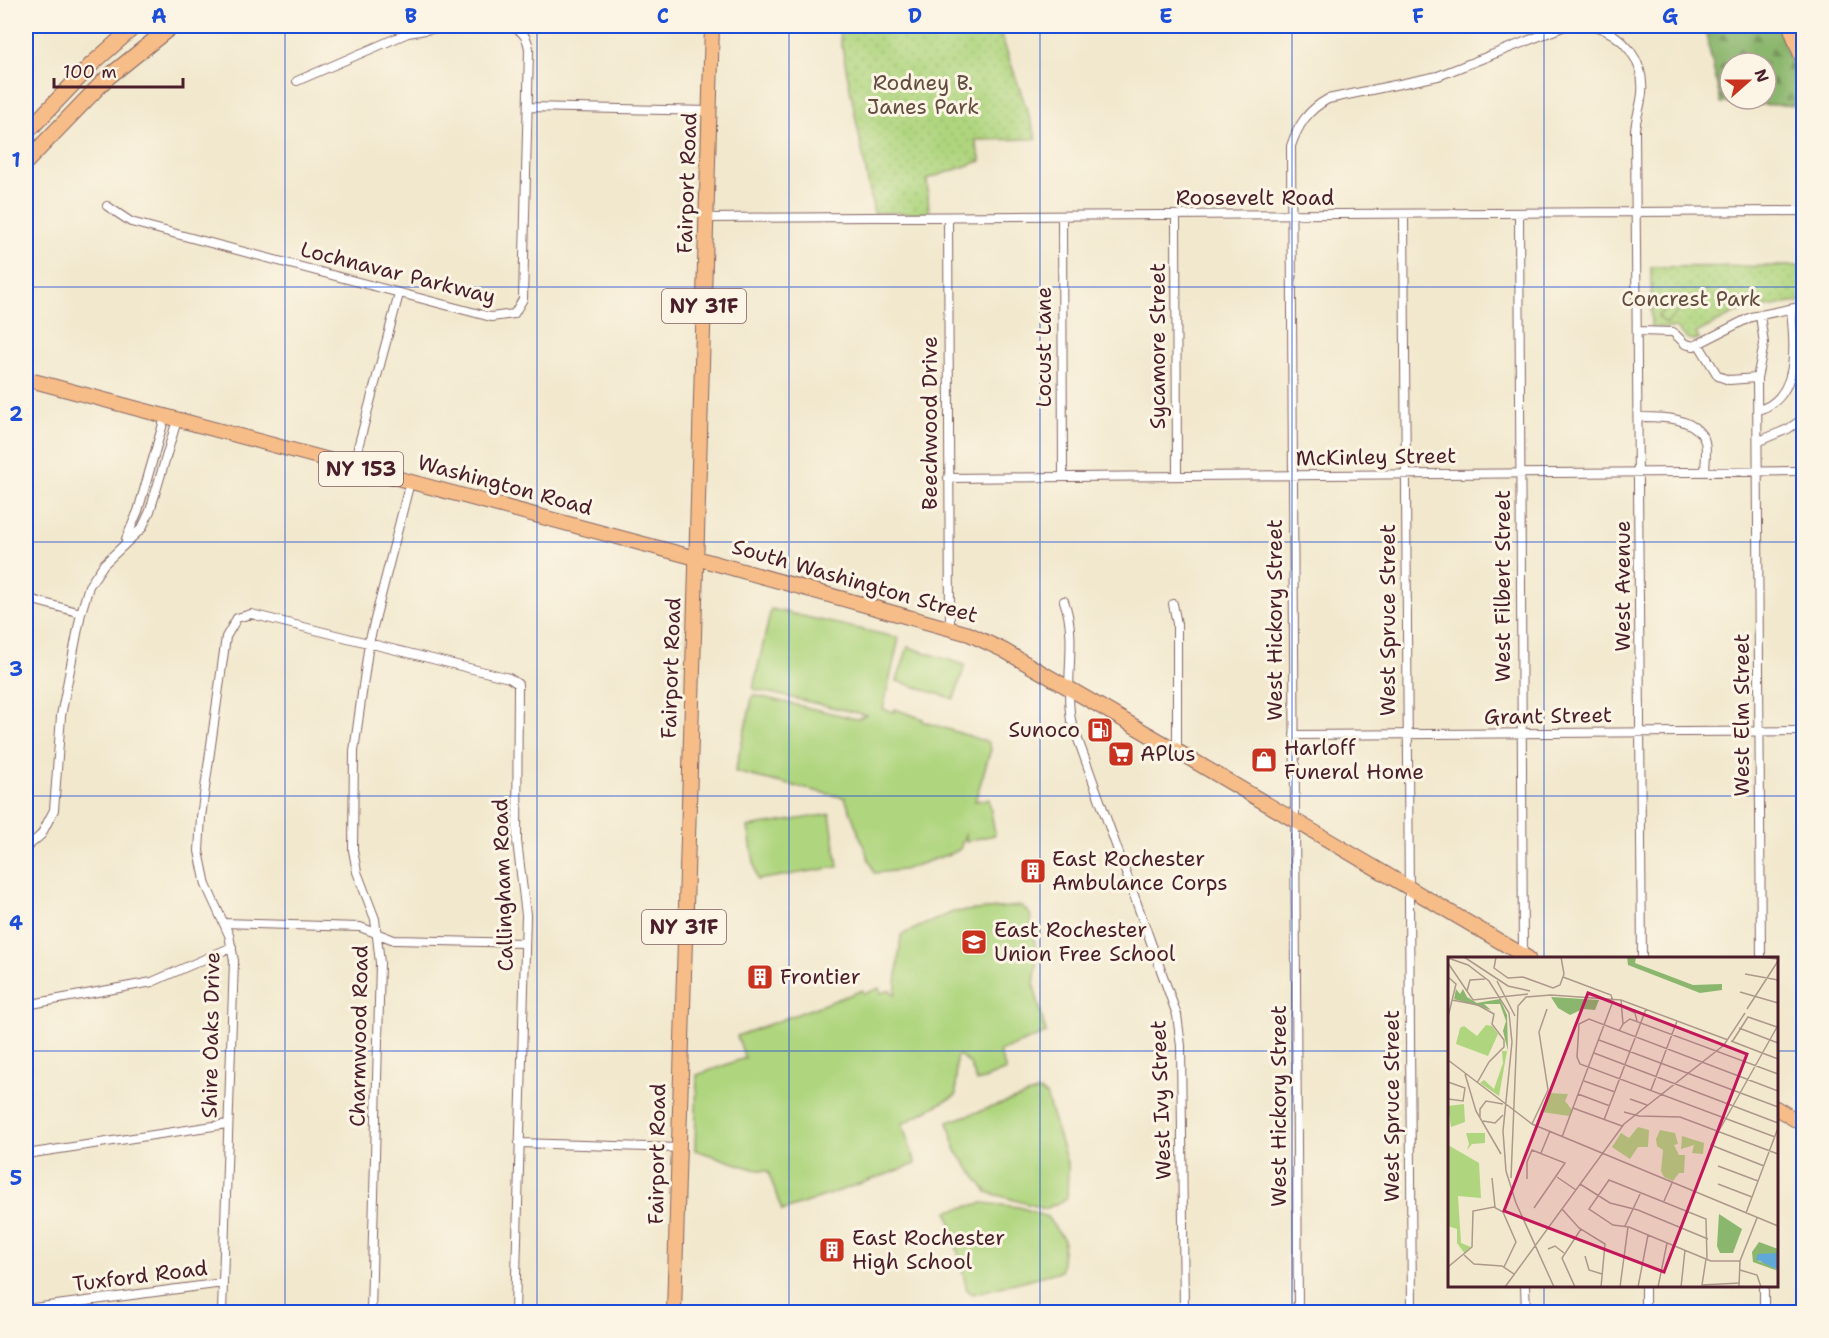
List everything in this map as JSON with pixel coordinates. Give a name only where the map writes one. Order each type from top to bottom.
[{"type":"highway","points":[[26,133],[92,64],[135,26]]},
{"type":"highway","points":[[26,162],[107,78],[172,26]]},
{"type":"main road","name":"Fairport Road","points":[[674,1312],[712,26]]},
{"type":"main road","points":[[1790,26],[1803,63]]},
{"type":"main road","name":"Washington Road","points":[[26,380],[696,558]]},
{"type":"main road","name":"South Washington Street","points":[[696,558],[950,627],[988,642],[1409,887],[1524,957]]},
{"type":"main road","points":[[1778,1109],[1803,1125]]},
{"type":"street","points":[[297,81],[395,38],[448,26]]},
{"type":"street","points":[[493,26],[517,28],[527,38],[529,107],[710,111]]},
{"type":"street","name":"West Hickory Street","points":[[1298,1312],[1291,146],[1303,120],[1321,103],[1343,94],[1438,76],[1565,26]]},
{"type":"street","name":"West Avenue","points":[[1594,26],[1609,31],[1634,55],[1641,75],[1642,93],[1635,130],[1640,472],[1642,957]]},
{"type":"street","name":"Lochnavar Parkway","points":[[107,207],[131,222],[491,317],[509,316],[518,311],[523,299],[529,107]]},
{"type":"street","name":"Roosevelt Road","points":[[707,218],[1803,211]]},
{"type":"street","name":"West Filbert Street","points":[[1519,214],[1524,957]]},
{"type":"street","name":"West Spruce Street","points":[[1404,215],[1412,1312]]},
{"type":"street","name":"Sycamore Street","points":[[1176,216],[1178,476]]},
{"type":"street","name":"Locust Lane","points":[[1062,217],[1063,477]]},
{"type":"street","name":"Beechwood Drive","points":[[948,218],[950,627]]},
{"type":"street","points":[[353,466],[399,294]]},
{"type":"street","points":[[1638,332],[1673,332],[1685,344],[1699,345],[1760,315],[1803,306]]},
{"type":"street","points":[[1758,410],[1771,406],[1780,399],[1787,384],[1793,356],[1791,309]]},
{"type":"street","name":"West Elm Street","points":[[1760,315],[1764,344],[1757,378],[1761,957]]},
{"type":"street","points":[[1699,345],[1718,376],[1736,380],[1757,378]]},
{"type":"street","points":[[1639,417],[1675,419],[1703,436],[1705,472]]},
{"type":"street","points":[[1759,441],[1788,429],[1803,418]]},
{"type":"street","points":[[26,848],[41,835],[54,810],[61,716],[81,613],[89,586],[97,573],[123,547],[171,419]]},
{"type":"street","name":"McKinley Street","points":[[948,478],[1803,471]]},
{"type":"street","name":"Charmwood Road","points":[[371,1312],[380,976],[378,933],[372,908],[357,872],[352,839],[354,751],[369,643],[410,482]]},
{"type":"street","points":[[26,598],[81,613]]},
{"type":"street","name":"West Ivy Street","points":[[1064,601],[1070,616],[1071,720],[1178,1014],[1181,1046],[1184,1312]]},
{"type":"street","points":[[1173,604],[1177,624],[1177,751]]},
{"type":"street","name":"Shire Oaks Drive","points":[[222,1312],[234,975],[232,947],[224,923],[206,885],[199,851],[201,817],[229,629],[237,618],[259,614],[369,643]]},
{"type":"street","name":"Callingham Road","points":[[369,643],[509,678],[518,684],[517,841],[525,898],[525,943],[515,1312]]},
{"type":"street","name":"Grant Street","points":[[1294,735],[1803,731]]},
{"type":"street","points":[[224,923],[360,927],[394,940],[525,943]]},
{"type":"street","points":[[26,1005],[152,981],[232,947]]},
{"type":"street","points":[[26,1154],[227,1124]]},
{"type":"street","points":[[519,1143],[679,1148]]},
{"type":"street","name":"Tuxford Road","points":[[26,1309],[223,1283]]},
{"type":"street","points":[[1525,1287],[1526,1312]]},
{"type":"street","points":[[1645,1287],[1645,1312]]},
{"type":"street","points":[[1764,1287],[1764,1312]]},
{"type":"green space","name":"Rodney B. Janes Park","points":[[838,26],[998,26],[1037,139],[975,140],[981,161],[927,179],[929,213],[874,213]]},
{"type":"green space","points":[[1704,26],[1778,26],[1803,98],[1803,106],[1778,105],[1778,51],[1718,51],[1718,89]]},
{"type":"green space","name":"Concrest Park","points":[[1803,266],[1803,301],[1760,308],[1757,302],[1696,333],[1699,339],[1695,340],[1686,337],[1675,328],[1651,327],[1651,267]]},
{"type":"green space","points":[[1672,301],[1681,309],[1666,324],[1658,316]]},
{"type":"green space","points":[[771,609],[899,638],[883,709],[894,712],[895,709],[923,719],[922,721],[988,742],[991,749],[975,801],[989,799],[995,835],[966,841],[965,835],[960,849],[955,852],[903,870],[874,873],[845,798],[735,772],[753,695],[857,719],[866,715],[753,689]]},
{"type":"green space","points":[[908,647],[965,665],[954,699],[897,681]]},
{"type":"green space","points":[[830,814],[838,867],[757,880],[748,827]]},
{"type":"green space","points":[[1021,906],[1030,914],[1037,957],[1034,986],[1046,1033],[999,1052],[1006,1070],[977,1082],[970,1064],[959,1055],[956,1058],[956,1095],[902,1124],[916,1164],[782,1211],[768,1171],[753,1169],[695,1150],[697,1075],[745,1058],[737,1036],[863,990],[864,994],[879,988],[881,993],[890,990],[895,995],[901,935],[953,912]]},
{"type":"green space","points":[[1039,1091],[1046,1095],[1068,1166],[1067,1199],[1045,1209],[987,1192],[956,1151],[948,1122]]},
{"type":"green space","points":[[982,1203],[1019,1207],[1047,1217],[1064,1240],[1061,1271],[973,1294],[967,1290],[948,1211]]},
{"type":"place","name":"Sunoco","points":[[1100,730]]},
{"type":"place","name":"APlus","points":[[1121,754]]},
{"type":"place","name":"Harloff Funeral Home","points":[[1264,760]]},
{"type":"place","name":"East Rochester Ambulance Corps","points":[[1033,871]]},
{"type":"place","name":"East Rochester Union Free School","points":[[974,942]]},
{"type":"place","name":"Frontier","points":[[760,977]]},
{"type":"place","name":"East Rochester High School","points":[[832,1250]]}]
